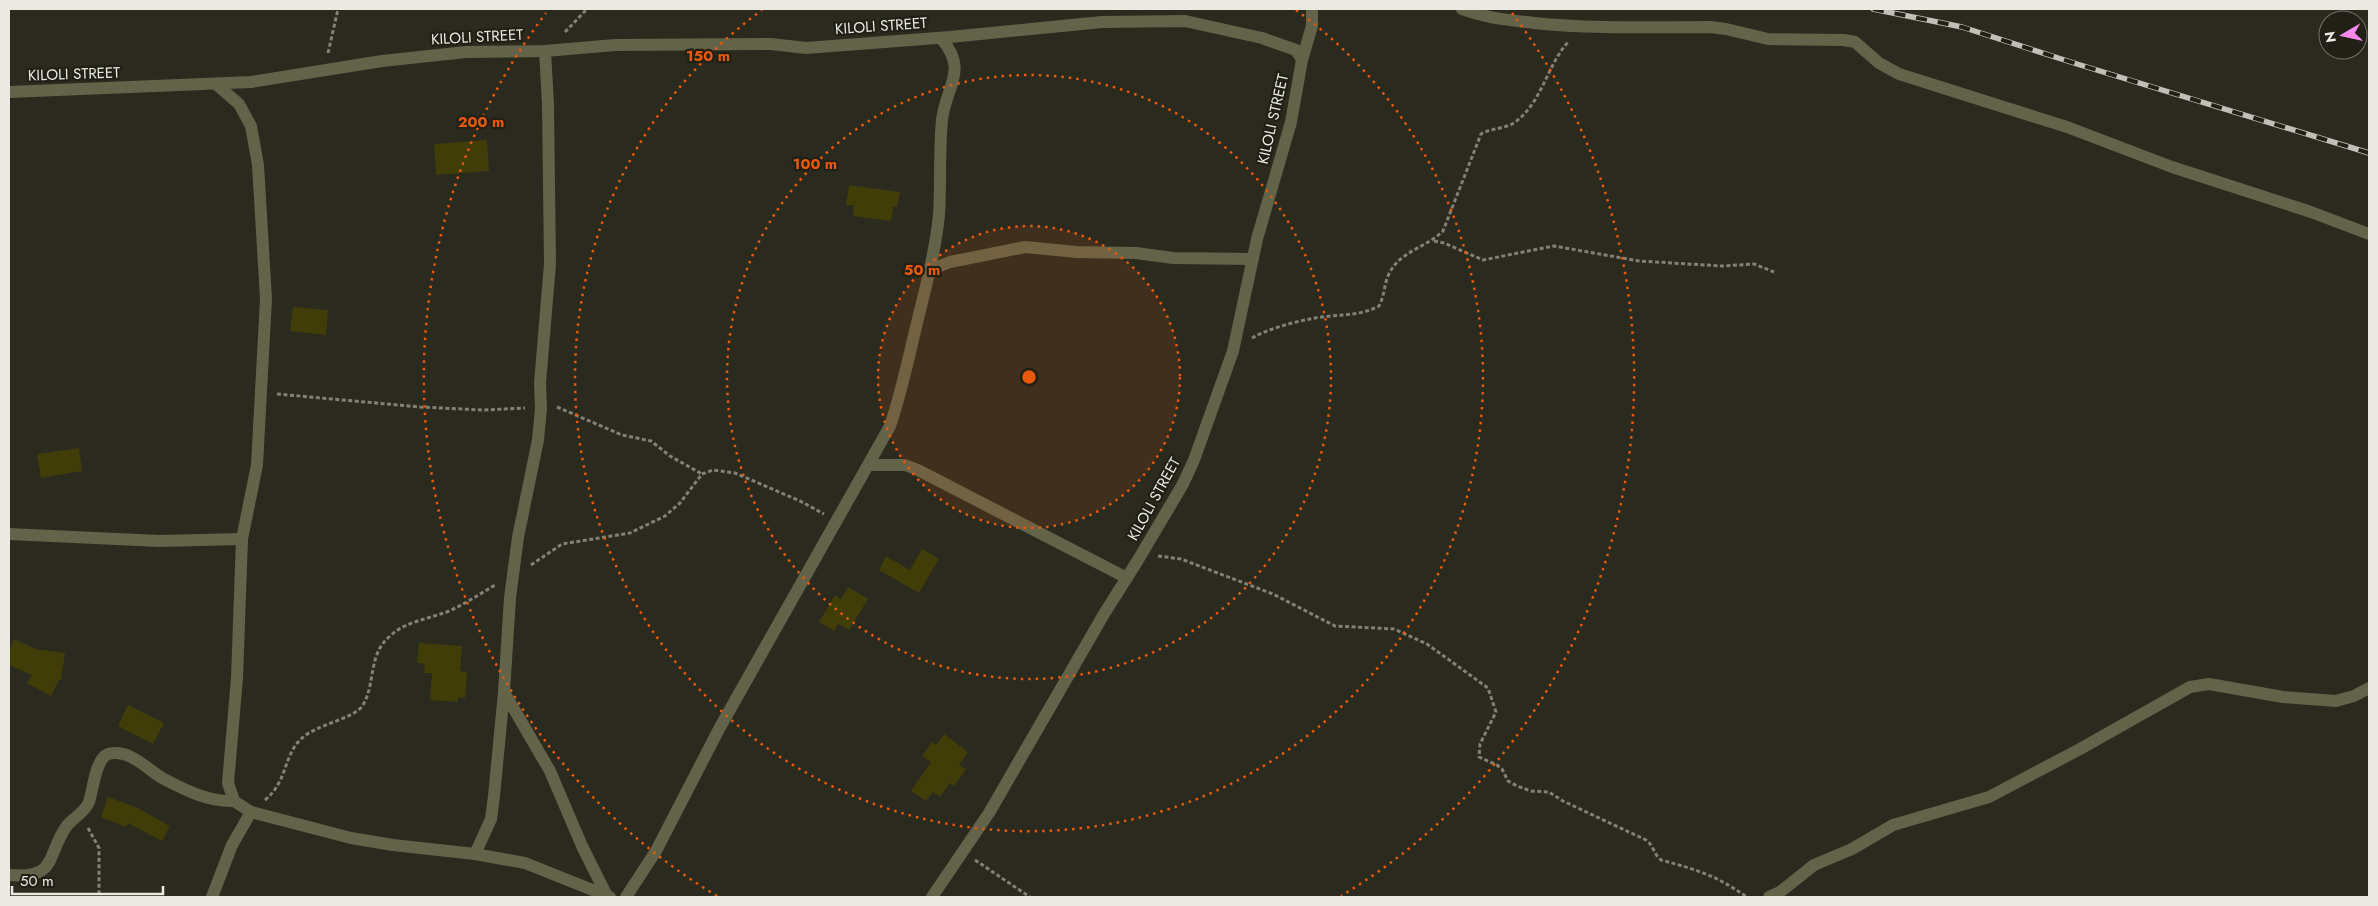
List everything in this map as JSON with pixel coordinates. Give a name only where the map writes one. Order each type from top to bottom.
[{"type":"street","points":[[1302,60],[1312,26],[1312,9]]},
{"type":"street","points":[[1462,9],[1494,18],[1583,27],[1710,27],[1768,39],[1844,40],[1855,42],[1879,63],[1899,74],[2067,127],[2172,167],[2311,212],[2369,234]]},
{"type":"street","name":"KILOLI STREET","points":[[9,92],[217,85],[251,82],[316,70],[466,52],[545,51],[614,45],[771,44],[806,48],[941,38],[1102,22],[1185,21],[1262,38],[1296,50],[1302,60],[1291,122],[1253,259],[1233,351],[1194,460],[1128,578],[1104,614],[1007,782],[932,897]]},
{"type":"street","points":[[626,897],[656,851],[719,729],[890,426],[900,398],[930,270],[938,215],[942,121],[944,105],[955,77],[956,69],[954,58],[941,38]]},
{"type":"street","points":[[475,854],[491,819],[504,692],[505,649],[513,574],[538,440],[550,264],[548,104],[545,51]]},
{"type":"street","points":[[217,85],[239,104],[246,114],[250,126],[258,165],[266,299],[257,465],[242,539],[237,678],[228,783],[234,801]]},
{"type":"street","points":[[930,270],[950,262],[1025,247],[1058,251],[1136,253],[1173,258],[1253,259]]},
{"type":"street","points":[[869,465],[905,465],[918,470],[1128,578]]},
{"type":"street","points":[[9,534],[159,541],[242,539]]},
{"type":"street","points":[[1769,897],[1780,892],[1814,865],[1852,849],[1893,825],[1989,797],[2080,749],[2190,687],[2209,684],[2283,697],[2336,701],[2354,696],[2369,688]]},
{"type":"street","points":[[504,692],[550,771],[582,846],[609,896]]},
{"type":"street","points":[[9,875],[36,873],[48,866],[67,826],[82,813],[88,804],[103,757],[109,754],[120,753],[138,761],[161,778],[210,800],[234,801],[251,812],[359,839],[429,850],[475,854],[525,863],[609,896]]},
{"type":"street","points":[[212,897],[232,845],[251,812]]},
{"type":"path","points":[[316,70],[328,54],[338,9]]},
{"type":"path","points":[[545,51],[587,9]]},
{"type":"path","points":[[1233,351],[1264,332],[1280,327],[1314,318],[1370,310],[1379,306],[1390,271],[1398,261],[1408,253],[1434,241],[1443,231],[1481,134],[1488,130],[1512,124],[1529,110],[1540,94],[1556,58],[1583,27]]},
{"type":"path","points":[[1434,241],[1444,243],[1483,260],[1554,246],[1639,261],[1722,266],[1754,264],[1774,272]]},
{"type":"path","points":[[262,392],[299,398],[483,410],[541,402],[586,418],[614,432],[651,441],[670,456],[702,474]]},
{"type":"path","points":[[251,812],[273,794],[280,783],[290,756],[301,739],[322,725],[357,713],[363,704],[378,647],[390,635],[406,625],[465,604],[562,544],[630,533],[657,520],[680,503],[702,474],[713,470],[735,473],[800,501],[836,521]]},
{"type":"path","points":[[1138,560],[1164,556],[1181,559],[1273,594],[1335,626],[1394,629],[1427,644],[1488,688],[1491,693],[1496,712],[1480,744],[1480,757],[1502,769],[1508,781],[1524,789],[1549,792],[1571,806],[1646,840],[1652,844],[1657,857],[1661,860],[1704,872],[1722,880],[1747,897]]},
{"type":"path","points":[[82,813],[99,848],[99,897]]},
{"type":"path","points":[[963,852],[998,873],[1030,897]]},
{"type":"building","points":[[487,140],[489,171],[436,175],[434,144]]},
{"type":"building","points":[[849,185],[900,192],[897,207],[893,207],[891,221],[853,216],[854,205],[846,205]]},
{"type":"building","points":[[293,307],[328,310],[326,335],[290,331]]},
{"type":"building","points":[[79,448],[82,471],[41,478],[37,454]]},
{"type":"building","points":[[922,549],[939,559],[919,593],[879,570],[886,556],[910,570]]},
{"type":"building","points":[[848,587],[868,599],[849,630],[838,624],[834,631],[819,622],[835,595],[841,599]]},
{"type":"building","points":[[14,639],[36,649],[65,653],[61,680],[59,680],[51,696],[27,683],[32,675],[9,665],[9,651]]},
{"type":"building","points":[[419,643],[462,646],[460,671],[467,672],[465,698],[458,697],[458,702],[430,700],[432,673],[424,673],[425,664],[417,663]]},
{"type":"building","points":[[128,705],[164,723],[153,744],[118,726]]},
{"type":"building","points":[[944,734],[968,752],[959,765],[966,769],[954,786],[950,783],[940,797],[933,792],[926,801],[911,791],[931,762],[922,756],[932,742],[936,745]]},
{"type":"building","points":[[108,797],[138,808],[170,826],[162,841],[128,823],[126,827],[101,817]]},
{"type":"railway","points":[[1873,9],[1962,27],[2369,153]]}]
